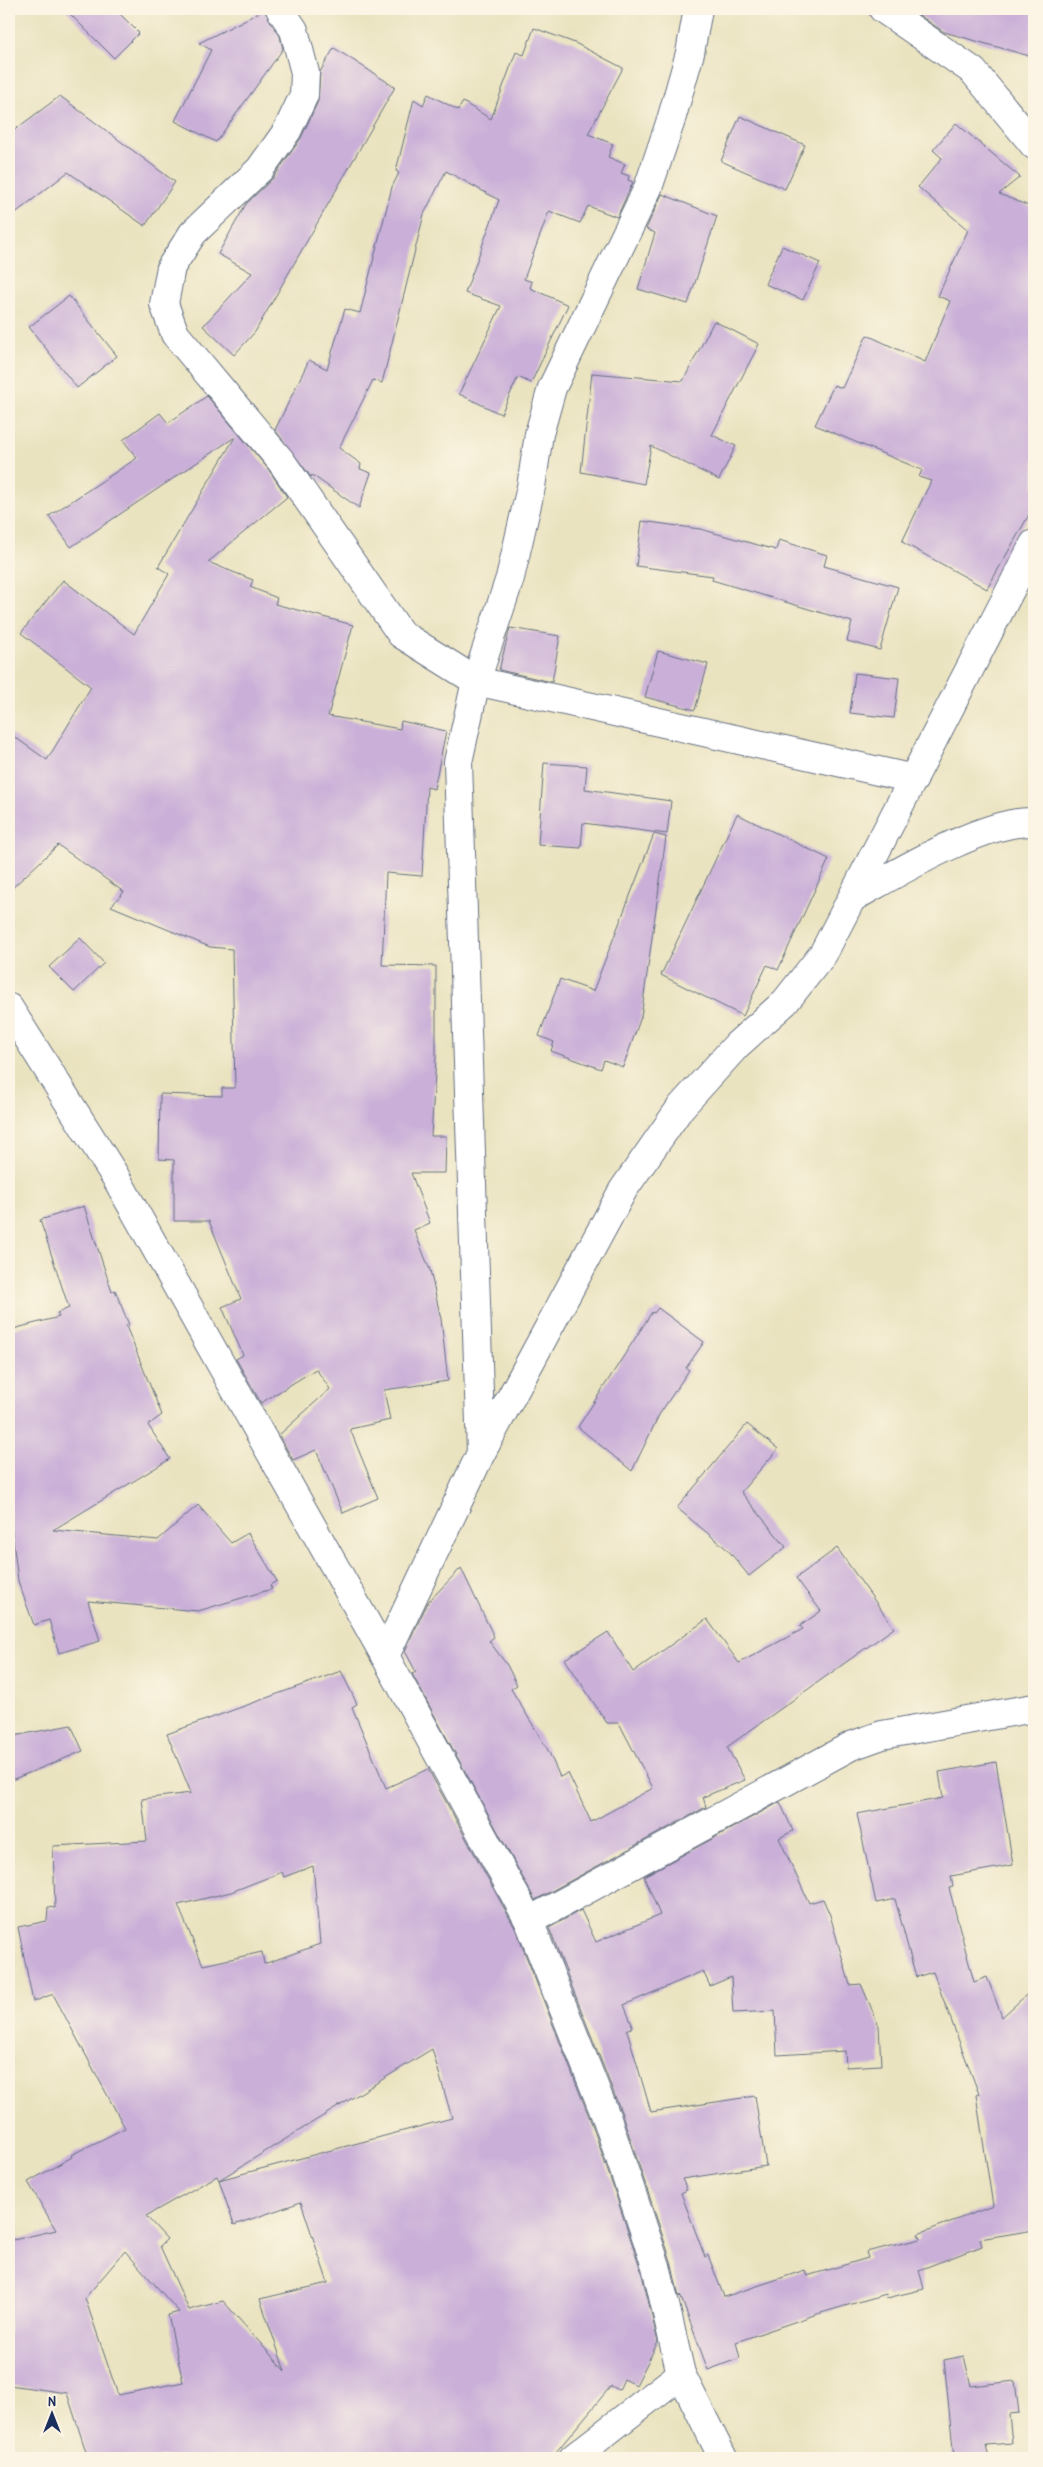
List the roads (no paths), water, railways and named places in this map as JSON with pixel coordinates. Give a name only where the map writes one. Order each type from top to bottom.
[{"type":"street","points":[[280,9],[294,30],[305,73],[304,95],[287,131],[260,169],[193,233],[171,267],[164,304],[175,334],[280,461],[401,634],[476,681],[914,779]]},
{"type":"street","points":[[481,1453],[458,762],[476,681],[510,578],[531,487],[539,434],[552,388],[648,188],[671,120],[690,53],[698,9]]},
{"type":"street","points":[[883,9],[973,71],[1034,145]]},
{"type":"street","points":[[385,1656],[481,1453],[623,1190],[681,1107],[737,1045],[785,1002],[823,954],[1034,544]]},
{"type":"street","points":[[854,897],[932,854],[989,831],[1034,822]]},
{"type":"street","points":[[9,1008],[115,1176],[385,1656],[530,1921],[607,2120],[650,2247],[669,2318],[681,2374],[723,2458]]},
{"type":"street","points":[[530,1921],[851,1746],[882,1735],[1034,1708]]},
{"type":"street","points":[[573,2458],[681,2374]]}]
